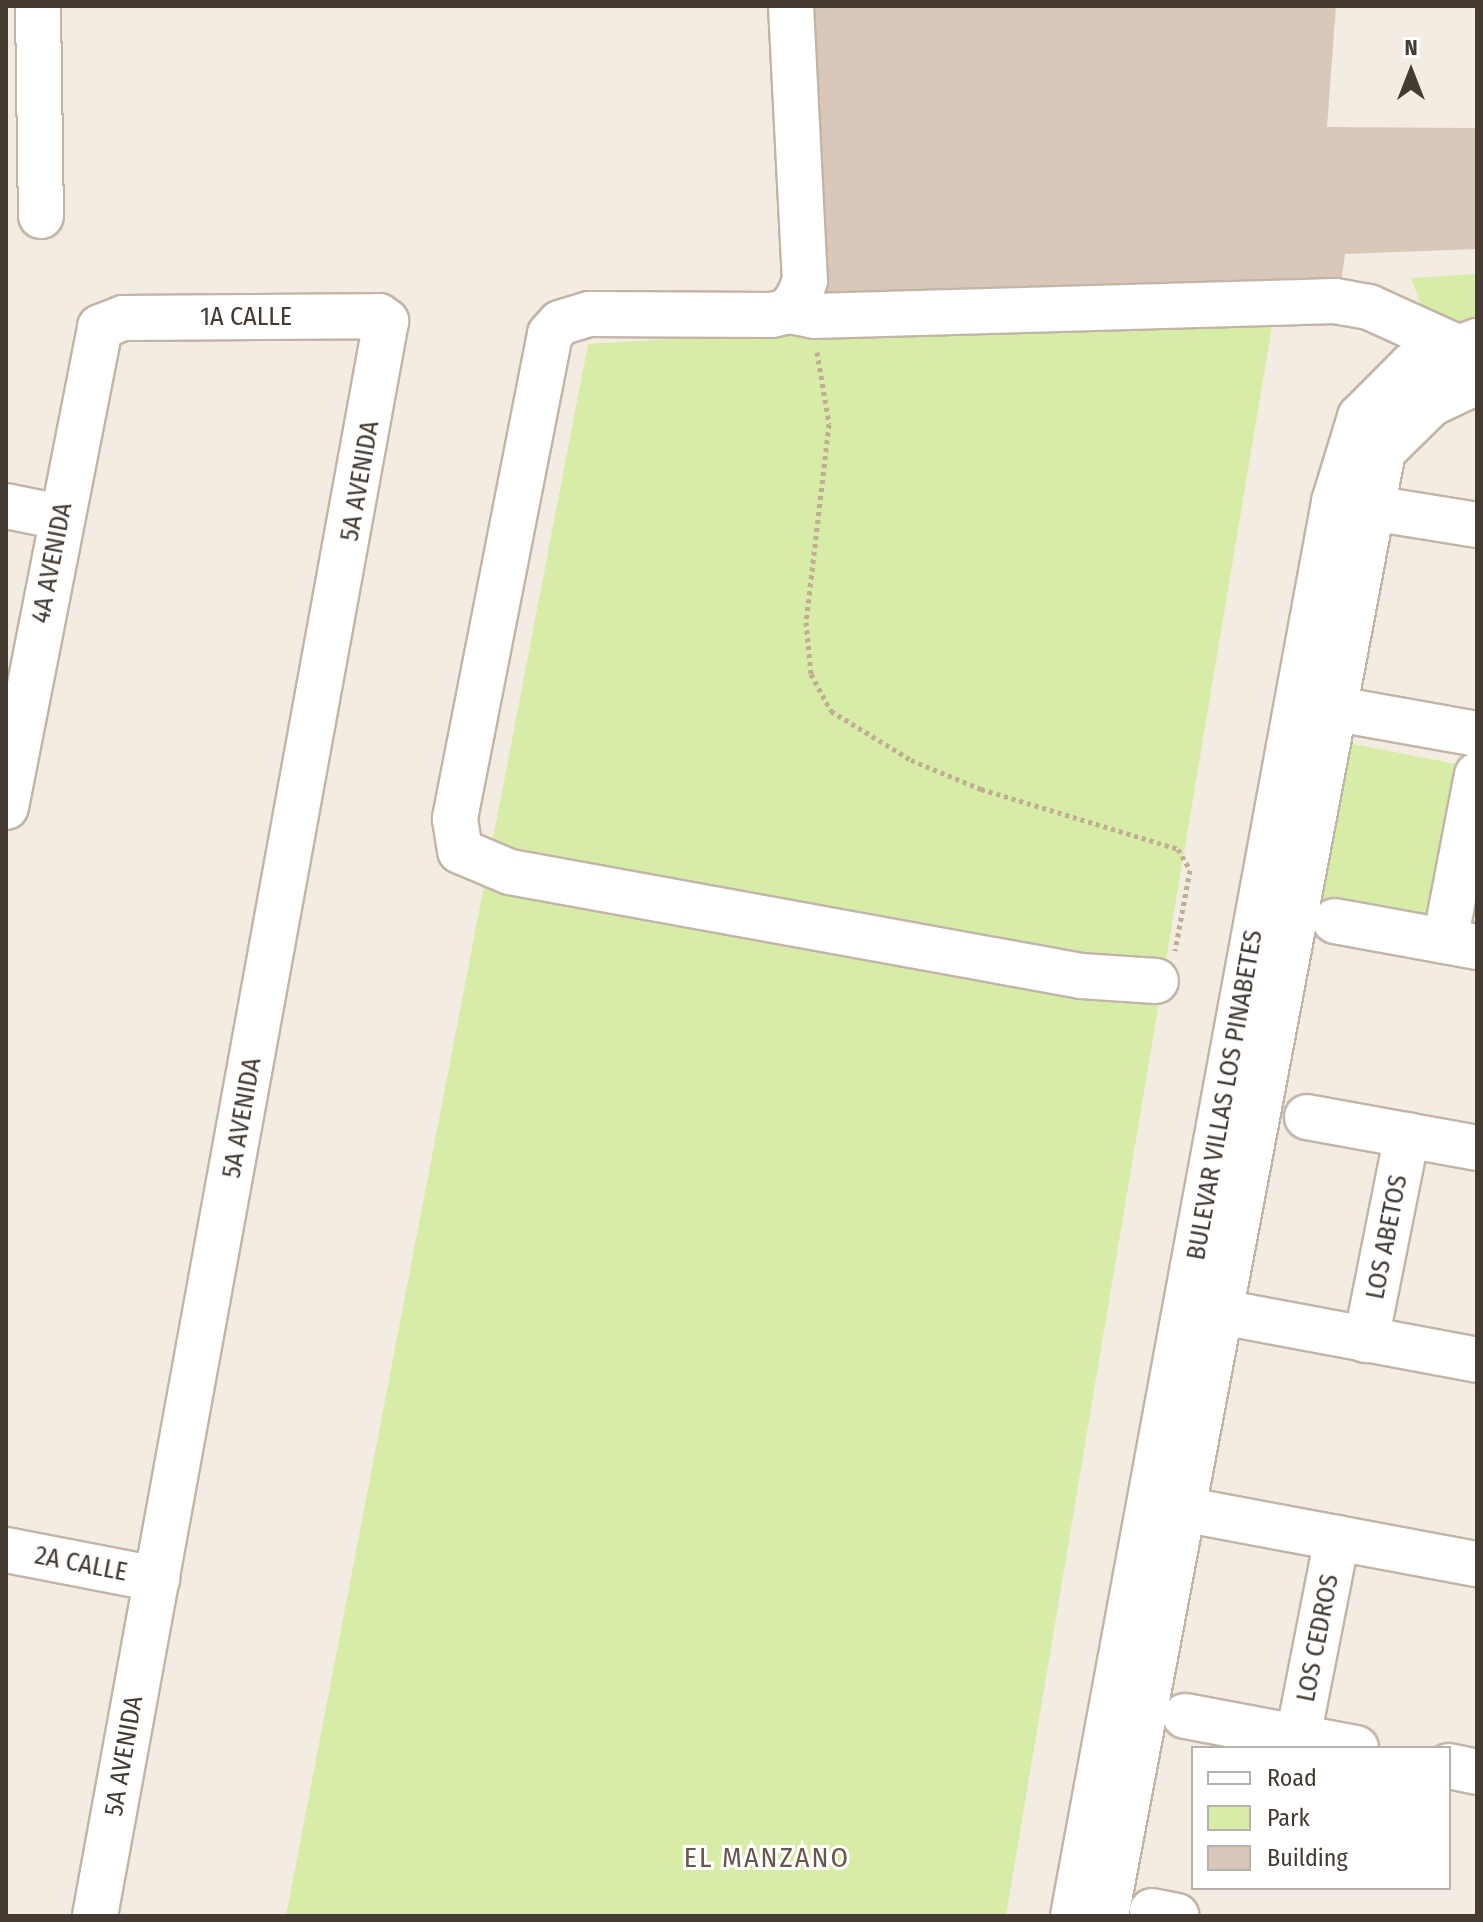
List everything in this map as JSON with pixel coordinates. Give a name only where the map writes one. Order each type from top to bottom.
[{"type":"street","points":[[38,6],[41,216]]},
{"type":"street","points":[[791,6],[805,281],[801,314]]},
{"type":"street","points":[[1156,981],[1081,976],[510,872],[460,851],[454,835],[457,806],[550,334],[560,323],[589,314],[771,315],[1335,301],[1369,307],[1470,357]]},
{"type":"street","name":"1A CALLE","points":[[105,322],[123,318],[379,316],[386,321]]},
{"type":"street","name":"5A AVENIDA","points":[[95,1916],[386,321]]},
{"type":"street","name":"4A AVENIDA","points":[[6,807],[94,338],[105,322]]},
{"type":"street","name":"BULEVAR VILLAS LOS PINABETES","points":[[1073,1916],[1166,1506],[1352,505],[1383,451],[1431,404],[1470,357]]},
{"type":"street","points":[[1352,505],[1477,525]]},
{"type":"street","points":[[6,506],[60,517]]},
{"type":"street","points":[[1315,705],[1477,734]]},
{"type":"street","points":[[1335,921],[1461,944],[1477,775]]},
{"type":"street","points":[[1307,1117],[1477,1148]]},
{"type":"street","name":"LOS ABETOS","points":[[1366,1340],[1407,1135]]},
{"type":"street","points":[[1203,1309],[1477,1360]]},
{"type":"street","name":"BULEVAR VILLAS LOS PINABETES","points":[[1106,1916],[1166,1506]]},
{"type":"street","name":"LOS CEDROS","points":[[1166,1506],[1477,1564]]},
{"type":"street","name":"LOS CEDROS","points":[[1298,1737],[1337,1538]]},
{"type":"street","name":"2A CALLE","points":[[6,1550],[157,1579]]},
{"type":"street","name":"LOS CEDROS","points":[[1185,1716],[1345,1746]]},
{"type":"street","points":[[1451,1766],[1477,1772]]},
{"type":"path","points":[[801,314],[829,424],[824,490],[810,559],[806,622],[811,674],[831,711],[911,760],[1064,818],[1178,849],[1190,870],[1172,966],[1156,981]]},
{"type":"green space","points":[[1477,274],[1477,331],[1452,331],[1422,307],[1411,278]]},
{"type":"green space","name":"EL MANZANO","points":[[1276,303],[1006,1916],[286,1916],[588,344]]},
{"type":"green space","points":[[1348,743],[1461,765],[1430,925],[1317,903]]},
{"type":"building","points":[[807,6],[1336,6],[1327,127],[1477,128],[1477,249],[1345,254],[1340,291],[817,309]]},
{"type":"district","name":"EL MANZANO","points":[[767,1858]]}]
